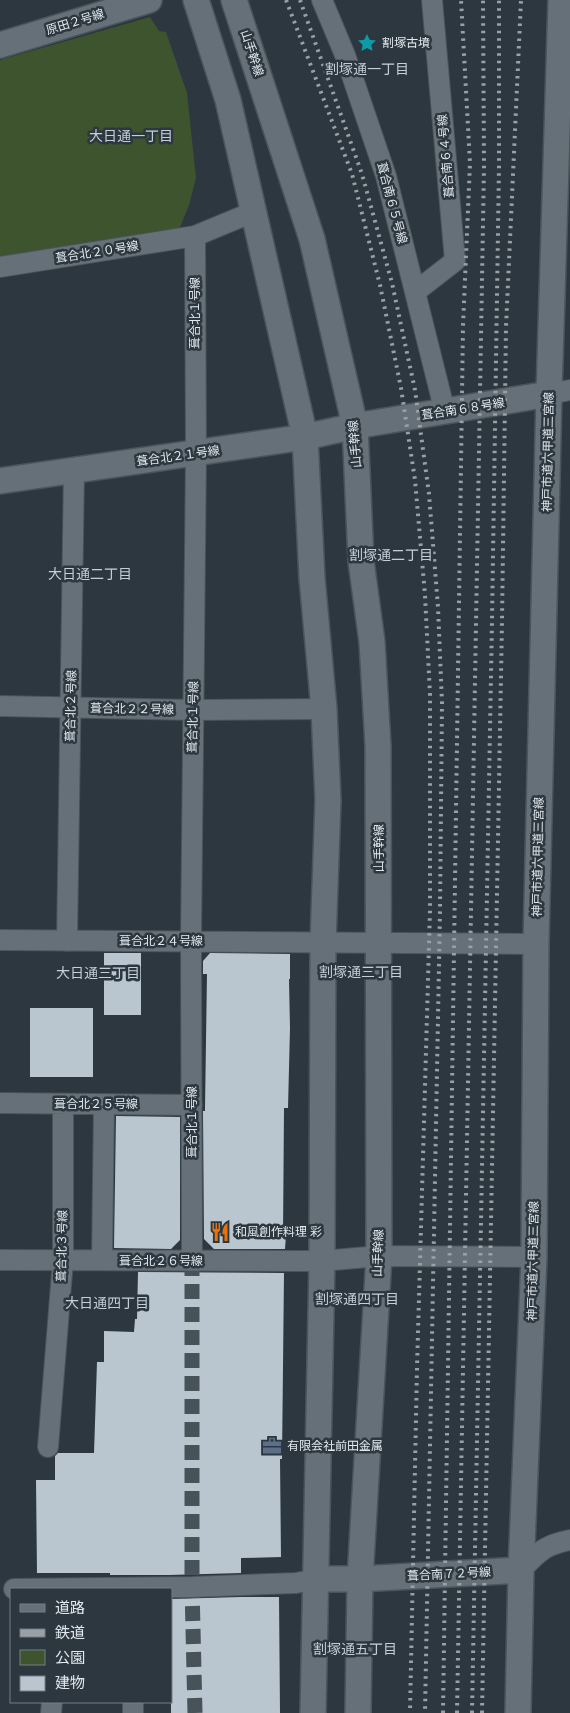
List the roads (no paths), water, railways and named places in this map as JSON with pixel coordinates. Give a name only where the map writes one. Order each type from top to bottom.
[{"type":"street","name":"原田２号線","points":[[0,45],[149,0]]},
{"type":"street","points":[[196,0],[228,100],[305,437],[312,578],[324,709],[328,800],[323,943],[322,1261],[313,1713]]},
{"type":"street","name":"山手幹線","points":[[234,0],[312,238],[355,426],[361,561],[372,642],[378,746],[379,1256],[360,1579],[358,1713]]},
{"type":"street","name":"葺合南６５号線","points":[[322,0],[345,55],[386,176],[444,412]]},
{"type":"street","name":"葺合南６４号線","points":[[415,292],[454,261],[432,0]]},
{"type":"street","name":"神戸市道六甲道三宮線","points":[[518,1713],[521,1570],[534,1257],[536,944],[559,392],[562,179],[561,0]]},
{"type":"street","points":[[195,236],[253,212]]},
{"type":"street","name":"葺合北２０号線","points":[[0,267],[195,236]]},
{"type":"street","name":"葺合北１号線","points":[[192,1261],[190,941],[196,453],[195,236]]},
{"type":"street","name":"葺合南６８号線","points":[[355,426],[559,392]]},
{"type":"street","name":"葺合北２１号線","points":[[0,481],[305,437],[355,426]]},
{"type":"street","name":"葺合北２号線","points":[[67,940],[72,707],[74,470]]},
{"type":"street","name":"葺合北２２号線","points":[[0,706],[193,710],[324,709]]},
{"type":"street","name":"葺合北２４号線","points":[[0,940],[536,944]]},
{"type":"street","name":"葺合北２５号線","points":[[0,1103],[192,1105]]},
{"type":"street","name":"葺合北３号線","points":[[48,1447],[63,1260],[63,1104]]},
{"type":"street","points":[[102,1260],[104,1104]]},
{"type":"street","name":"葺合北２６号線","points":[[0,1260],[322,1261],[379,1256],[534,1257]]},
{"type":"street","points":[[521,1570],[540,1550],[570,1540]]},
{"type":"street","name":"葺合南７２号線","points":[[317,1579],[360,1579],[521,1570]]},
{"type":"street","points":[[131,1588],[296,1583],[317,1579]]},
{"type":"tunnel","points":[[192,1261],[192,1587],[195,1713]]},
{"type":"railway","points":[[286,0],[352,174],[380,285],[401,388],[415,480],[425,595],[430,695],[430,910],[417,1368],[410,1713]]},
{"type":"railway","points":[[300,0],[362,174],[392,283],[415,390],[429,494],[438,607],[442,703],[440,910],[425,1713]]},
{"type":"railway","points":[[443,1713],[463,326],[470,163],[461,0]]},
{"type":"railway","points":[[457,1713],[484,165],[483,0]]},
{"type":"railway","points":[[472,1713],[492,621],[499,166],[499,0]]},
{"type":"railway","points":[[482,1713],[506,327],[521,0]]},
{"type":"place","name":"割塚古墳","points":[[367,43]]},
{"type":"place","name":"和風創作料理 彩","points":[[220,1232]]},
{"type":"place","name":"有限会社前田金属","points":[[272,1446]]},
{"type":"district","name":"割塚通一丁目","points":[[367,69]]},
{"type":"district","name":"大日通一丁目","points":[[131,136]]},
{"type":"district","name":"割塚通二丁目","points":[[391,555]]},
{"type":"district","name":"大日通二丁目","points":[[90,574]]},
{"type":"district","name":"割塚通三丁目","points":[[361,972]]},
{"type":"district","name":"大日通三丁目","points":[[98,973]]},
{"type":"district","name":"割塚通四丁目","points":[[357,1299]]},
{"type":"district","name":"大日通四丁目","points":[[107,1303]]},
{"type":"district","name":"割塚通五丁目","points":[[355,1649]]}]
